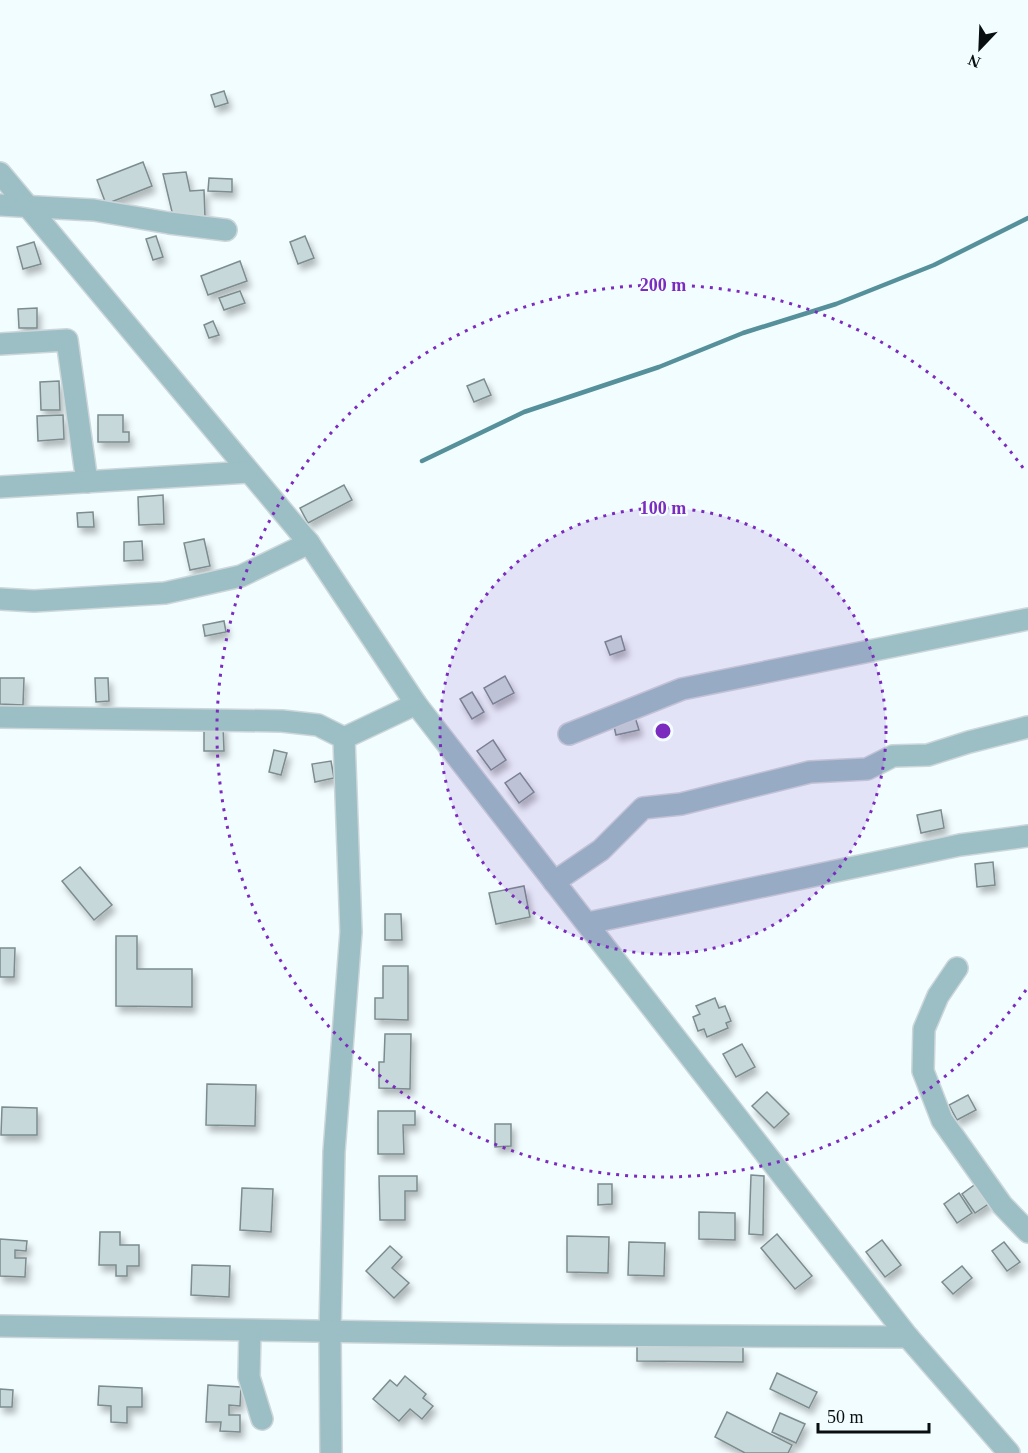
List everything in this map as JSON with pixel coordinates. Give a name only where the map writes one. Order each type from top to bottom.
[{"type":"street","points":[[0,173],[309,543],[416,704],[908,1337],[1009,1453]]},
{"type":"street","points":[[0,205],[94,210],[226,230]]},
{"type":"street","points":[[0,344],[67,340],[87,482]]},
{"type":"street","points":[[0,487],[249,472]]},
{"type":"street","points":[[0,599],[34,601],[165,593],[241,576],[309,543]]},
{"type":"street","points":[[569,734],[682,689],[1028,619]]},
{"type":"street","points":[[344,738],[416,704]]},
{"type":"street","points":[[0,717],[282,721],[318,725],[344,738]]},
{"type":"street","points":[[554,882],[601,850],[643,808],[681,804],[810,772],[867,769],[893,756],[928,755],[1028,727]]},
{"type":"street","points":[[331,1453],[330,1332],[334,1152],[351,932],[344,738]]},
{"type":"street","points":[[588,923],[960,845],[1028,836]]},
{"type":"street","points":[[957,968],[938,996],[924,1029],[923,1071],[942,1120],[1002,1205],[1028,1232]]},
{"type":"street","points":[[0,1326],[330,1332],[908,1337]]},
{"type":"street","points":[[250,1331],[249,1377],[262,1419]]},
{"type":"building","points":[[224,91],[228,103],[215,107],[211,95]]},
{"type":"building","points":[[143,162],[152,186],[106,204],[97,180]]},
{"type":"building","points":[[186,172],[190,191],[204,190],[205,217],[173,216],[163,174]]},
{"type":"building","points":[[209,178],[232,179],[232,192],[208,191]]},
{"type":"building","points":[[156,236],[163,257],[153,260],[146,239]]},
{"type":"building","points":[[305,236],[314,258],[298,264],[290,242]]},
{"type":"building","points":[[34,242],[41,264],[23,269],[17,247]]},
{"type":"building","points":[[240,261],[247,281],[208,295],[201,276]]},
{"type":"building","points":[[240,291],[245,303],[224,310],[219,298]]},
{"type":"building","points":[[37,308],[37,328],[19,328],[18,309]]},
{"type":"building","points":[[213,321],[219,335],[209,338],[204,325]]},
{"type":"building","points":[[484,379],[491,395],[474,402],[467,386]]},
{"type":"building","points":[[59,381],[60,410],[41,410],[40,382]]},
{"type":"building","points":[[63,415],[64,439],[38,441],[37,416]]},
{"type":"building","points":[[98,415],[123,415],[123,432],[129,432],[129,442],[98,442]]},
{"type":"building","points":[[344,485],[352,500],[308,523],[300,508]]},
{"type":"building","points":[[163,495],[164,524],[139,525],[138,497]]},
{"type":"building","points":[[93,512],[94,527],[78,527],[77,513]]},
{"type":"building","points":[[204,539],[210,566],[190,570],[184,543]]},
{"type":"building","points":[[142,541],[143,560],[124,561],[124,542]]},
{"type":"building","points":[[224,621],[226,632],[205,636],[203,625]]},
{"type":"building","points":[[621,636],[625,650],[610,655],[605,642]]},
{"type":"building","points":[[505,676],[514,693],[493,704],[484,688]]},
{"type":"building","points":[[0,678],[24,678],[23,705],[0,704]]},
{"type":"building","points":[[95,678],[108,678],[109,701],[96,702]]},
{"type":"building","points":[[472,692],[484,712],[472,719],[460,699]]},
{"type":"building","points":[[635,717],[639,730],[616,735],[613,722]]},
{"type":"building","points":[[223,725],[224,751],[204,751],[204,726]]},
{"type":"building","points":[[493,740],[506,760],[491,770],[477,751]]},
{"type":"building","points":[[274,750],[287,753],[281,775],[269,772]]},
{"type":"building","points":[[331,761],[334,778],[315,782],[312,764]]},
{"type":"building","points":[[520,773],[534,792],[519,803],[505,783]]},
{"type":"building","points":[[941,810],[944,828],[921,833],[917,815]]},
{"type":"building","points":[[993,862],[995,885],[977,887],[975,864]]},
{"type":"building","points":[[80,867],[112,905],[94,920],[62,881]]},
{"type":"building","points":[[524,886],[530,917],[496,924],[489,893]]},
{"type":"building","points":[[385,914],[401,914],[402,940],[385,940]]},
{"type":"building","points":[[116,936],[137,936],[137,969],[192,969],[192,1007],[116,1006]]},
{"type":"building","points":[[0,948],[15,948],[14,977],[0,977]]},
{"type":"building","points":[[383,966],[408,966],[408,1020],[375,1019],[375,998],[383,998]]},
{"type":"building","points":[[715,998],[719,1008],[725,1006],[731,1021],[726,1023],[728,1028],[707,1037],[704,1029],[698,1031],[693,1017],[700,1014],[696,1006]]},
{"type":"building","points":[[385,1034],[411,1034],[410,1089],[379,1088],[379,1062],[384,1062]]},
{"type":"building","points":[[742,1044],[755,1067],[736,1077],[723,1054]]},
{"type":"building","points":[[207,1084],[256,1085],[255,1126],[206,1125]]},
{"type":"building","points":[[767,1092],[789,1114],[774,1128],[752,1106]]},
{"type":"building","points":[[968,1095],[976,1110],[957,1120],[949,1105]]},
{"type":"building","points":[[2,1107],[37,1108],[37,1135],[1,1135]]},
{"type":"building","points":[[378,1111],[415,1111],[415,1125],[403,1125],[404,1154],[378,1154]]},
{"type":"building","points":[[495,1124],[511,1124],[511,1146],[495,1147]]},
{"type":"building","points":[[751,1175],[764,1176],[763,1235],[749,1234]]},
{"type":"building","points":[[379,1176],[417,1176],[417,1191],[405,1191],[405,1220],[380,1220]]},
{"type":"building","points":[[977,1183],[990,1203],[975,1213],[962,1194]]},
{"type":"building","points":[[598,1184],[612,1184],[612,1204],[598,1205]]},
{"type":"building","points":[[242,1188],[273,1189],[271,1232],[240,1230]]},
{"type":"building","points":[[959,1193],[972,1213],[957,1223],[944,1204]]},
{"type":"building","points":[[699,1212],[735,1213],[735,1240],[699,1239]]},
{"type":"building","points":[[100,1232],[120,1232],[120,1245],[139,1245],[139,1266],[127,1266],[127,1276],[116,1276],[116,1265],[99,1265]]},
{"type":"building","points":[[777,1234],[812,1276],[795,1289],[761,1248]]},
{"type":"building","points":[[567,1236],[609,1237],[608,1273],[567,1272]]},
{"type":"building","points":[[0,1239],[27,1241],[26,1251],[15,1250],[15,1258],[26,1258],[25,1277],[0,1276]]},
{"type":"building","points":[[882,1240],[901,1265],[885,1277],[866,1252]]},
{"type":"building","points":[[629,1242],[665,1243],[664,1276],[628,1275]]},
{"type":"building","points":[[1004,1242],[1020,1262],[1007,1271],[992,1251]]},
{"type":"building","points":[[390,1246],[402,1257],[392,1268],[409,1283],[394,1298],[366,1271]]},
{"type":"building","points":[[192,1265],[230,1266],[229,1297],[191,1295]]},
{"type":"building","points":[[962,1266],[972,1278],[953,1294],[942,1282]]},
{"type":"building","points":[[637,1346],[743,1347],[743,1362],[637,1361]]},
{"type":"building","points":[[777,1373],[817,1392],[809,1408],[770,1389]]},
{"type":"building","points":[[405,1376],[426,1394],[423,1398],[433,1406],[422,1419],[410,1409],[399,1421],[373,1399],[390,1380],[397,1386]]},
{"type":"building","points":[[208,1385],[241,1387],[240,1406],[229,1405],[229,1415],[240,1415],[240,1432],[220,1431],[221,1422],[206,1422]]},
{"type":"building","points":[[99,1386],[142,1388],[142,1407],[127,1407],[127,1423],[111,1422],[111,1406],[98,1405]]},
{"type":"building","points":[[0,1389],[13,1390],[12,1407],[0,1407]]},
{"type":"building","points":[[727,1412],[792,1445],[788,1453],[745,1453],[715,1437]]},
{"type":"building","points":[[780,1413],[805,1424],[796,1443],[772,1432]]},
{"type":"waterway","points":[[422,461],[524,412],[659,367],[743,333],[836,304],[934,265],[1028,218]]}]
